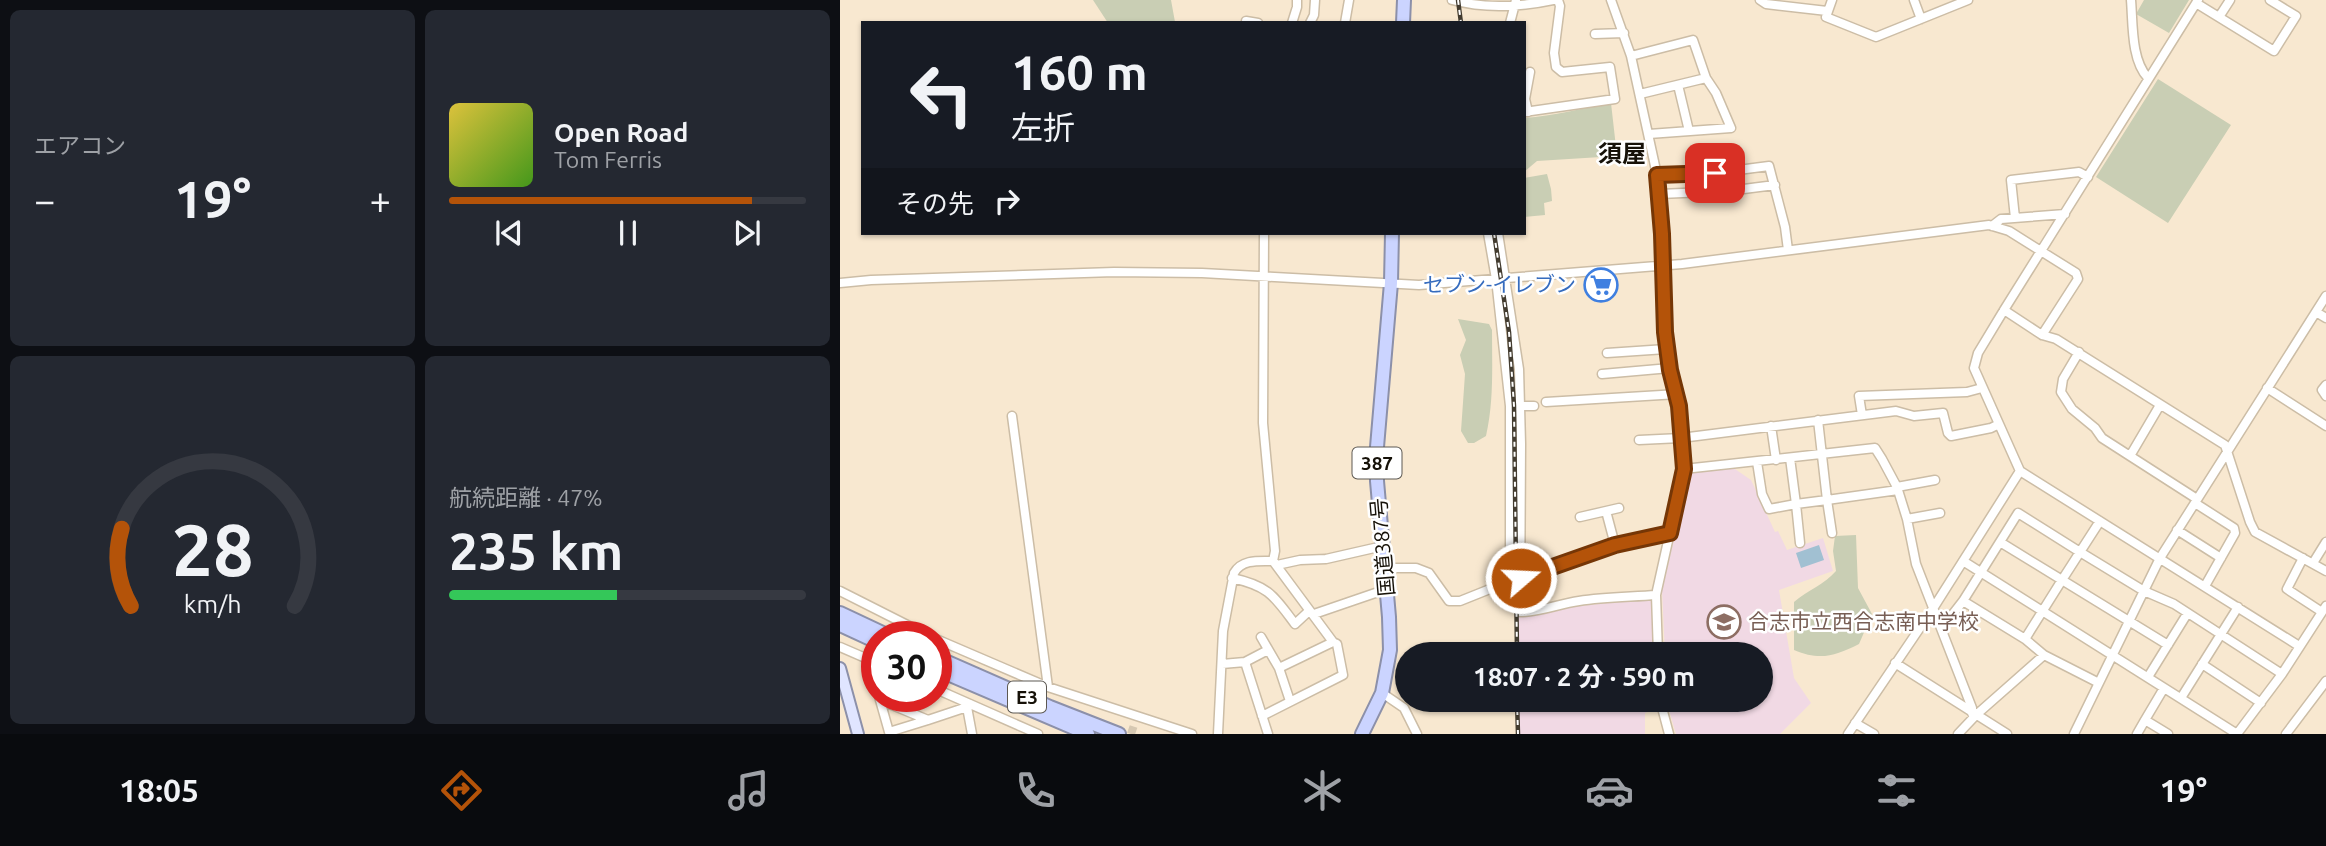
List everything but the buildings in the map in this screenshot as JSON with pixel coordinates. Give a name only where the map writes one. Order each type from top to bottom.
[{"type":"highway","points":[[1403,21],[1404,0]]},
{"type":"highway","name":"国道387号","points":[[1382,693],[1390,650],[1377,481],[1377,447],[1391,283],[1392,235]]},
{"type":"highway","points":[[840,612],[861,622]]},
{"type":"highway","points":[[840,625],[861,635]]},
{"type":"highway","name":"E3","points":[[952,664],[1119,734]]},
{"type":"highway","name":"E3","points":[[952,676],[1088,734]]},
{"type":"highway","name":"387","points":[[1362,734],[1382,693]]},
{"type":"main road","points":[[840,668],[858,734]]},
{"type":"street","points":[[1293,21],[1297,0]]},
{"type":"street","points":[[1311,21],[1315,0]]},
{"type":"street","points":[[1345,21],[1349,0]]},
{"type":"street","points":[[1452,0],[1488,3],[1556,0],[1560,6],[1554,53],[1556,68],[1562,72],[1610,67],[1615,99],[1526,112]]},
{"type":"street","points":[[1611,0],[1631,56],[1660,194],[1666,349],[1678,394],[1684,469],[1656,595],[1658,642]]},
{"type":"street","points":[[1760,0],[1766,4],[1827,11]]},
{"type":"street","points":[[1832,0],[1826,17],[1876,37],[1956,2],[1968,0]]},
{"type":"street","points":[[1914,0],[1921,19]]},
{"type":"street","points":[[2131,0],[2136,50],[2140,67],[2148,78]]},
{"type":"street","points":[[2219,17],[2230,0]]},
{"type":"street","points":[[2270,0],[2296,16],[2274,51],[2197,2],[2004,310],[1975,360],[1975,368],[2021,471],[2299,646]]},
{"type":"street","points":[[1510,21],[1515,3]]},
{"type":"street","points":[[1595,34],[1624,33]]},
{"type":"street","points":[[1631,56],[1693,40],[1706,78],[1716,93],[1731,128],[1649,134]]},
{"type":"street","points":[[1526,94],[1530,72]]},
{"type":"street","points":[[1640,94],[1706,78]]},
{"type":"street","points":[[1678,85],[1689,131]]},
{"type":"street","points":[[1657,175],[1715,173],[1769,166],[1785,226],[1788,250]]},
{"type":"street","points":[[2015,218],[2011,180],[2079,172],[2088,177]]},
{"type":"street","points":[[1660,194],[1728,191],[1775,185]]},
{"type":"street","points":[[1992,226],[2001,219],[2065,214]]},
{"type":"street","points":[[840,283],[1114,272],[1262,276],[1419,285],[1662,266],[1992,226],[2009,231],[2076,273],[2078,278],[2042,335]]},
{"type":"street","points":[[1262,716],[1343,675],[1337,644],[1332,642],[1275,563],[1263,423],[1264,235]]},
{"type":"street","points":[[1489,235],[1501,279],[1518,369],[1521,406],[1520,612],[1540,612],[1552,606],[1580,601],[1656,595]]},
{"type":"street","points":[[1498,235],[1510,406],[1510,581]]},
{"type":"street","points":[[2074,734],[2160,558],[2326,296]]},
{"type":"street","points":[[2004,310],[2042,335],[2056,338],[2079,352],[2225,445],[2249,522],[2255,532],[2326,570]]},
{"type":"street","points":[[2316,312],[2326,318]]},
{"type":"street","points":[[1607,353],[1666,349]]},
{"type":"street","points":[[2079,352],[2063,379],[2061,392],[2072,409],[2095,428],[2102,438],[2234,528],[2235,533],[2205,586]]},
{"type":"street","points":[[1602,374],[1670,368]]},
{"type":"street","points":[[2326,385],[2322,390],[2326,396]]},
{"type":"street","points":[[1861,415],[1859,396],[1966,392],[1982,388]]},
{"type":"street","points":[[2267,388],[2326,426]]},
{"type":"street","points":[[1546,402],[1678,394]]},
{"type":"street","points":[[1510,406],[1534,405]]},
{"type":"street","points":[[2130,456],[2160,405]]},
{"type":"street","points":[[1639,440],[1681,438],[1899,411],[1914,416],[1943,413],[1951,436],[1991,428],[1998,424]]},
{"type":"street","points":[[1012,416],[1048,687]]},
{"type":"street","points":[[1818,420],[1832,533]]},
{"type":"street","points":[[1771,426],[1776,460]]},
{"type":"street","points":[[1684,469],[1874,448],[1897,488],[1907,519],[1916,564],[1974,714]]},
{"type":"street","points":[[1790,458],[1800,543]]},
{"type":"street","points":[[1757,462],[1762,494],[1769,509],[1935,480]]},
{"type":"street","points":[[1848,734],[2021,471]]},
{"type":"street","points":[[1580,517],[1619,508]]},
{"type":"street","points":[[1606,511],[1615,545]]},
{"type":"street","points":[[1907,519],[1940,513]]},
{"type":"street","points":[[1942,628],[1963,601],[2018,513],[2144,591],[2174,604],[2282,674]]},
{"type":"street","points":[[2025,639],[2100,521]]},
{"type":"street","points":[[2177,530],[2221,558]]},
{"type":"street","points":[[1385,569],[1416,568],[1429,573],[1450,601],[1460,601],[1615,545],[1670,533]]},
{"type":"street","points":[[2000,542],[2168,645]]},
{"type":"street","points":[[2313,563],[2326,542]]},
{"type":"street","points":[[1218,734],[1225,612],[1237,567],[1245,562],[1275,563],[1326,559],[1383,546]]},
{"type":"street","points":[[1963,561],[2237,734],[2282,674],[2324,609],[2287,589],[2303,558]]},
{"type":"street","points":[[1232,578],[1247,581],[1271,592],[1295,624],[1311,612],[1387,589]]},
{"type":"street","points":[[840,591],[899,621]]},
{"type":"street","points":[[1963,601],[2025,639],[2044,655],[2099,683]]},
{"type":"street","points":[[2181,698],[2238,607]]},
{"type":"street","points":[[2148,677],[2187,614]]},
{"type":"street","points":[[1261,637],[1279,668],[1290,701]]},
{"type":"street","points":[[1279,668],[1332,642]]},
{"type":"street","points":[[952,646],[1048,687],[1136,720],[1192,734]]},
{"type":"street","points":[[840,647],[861,656]]},
{"type":"street","points":[[1222,664],[1245,662],[1268,650]]},
{"type":"street","points":[[1958,734],[1974,714],[2044,655]]},
{"type":"street","points":[[1245,662],[1268,734]]},
{"type":"street","points":[[1895,663],[2007,734]]},
{"type":"street","points":[[2202,664],[2261,703]]},
{"type":"street","points":[[2286,734],[2326,681]]},
{"type":"street","points":[[2137,734],[2164,688]]},
{"type":"street","points":[[1382,693],[1395,699],[1404,708],[1417,734]]},
{"type":"street","points":[[952,697],[1038,734]]},
{"type":"street","points":[[883,712],[889,733],[968,705]]},
{"type":"street","points":[[968,705],[972,734]]},
{"type":"street","points":[[911,712],[928,720]]},
{"type":"street","points":[[1663,712],[1669,734]]},
{"type":"street","points":[[2145,720],[2168,734]]},
{"type":"street","points":[[1855,723],[1874,734]]},
{"type":"shaded area","name":"合志市立西合志南中学校","points":[[1732,467],[1751,480],[1775,532],[1778,531],[1787,550],[1823,538],[1833,571],[1779,590],[1794,678],[1811,703],[1780,734],[1676,734],[1670,712],[1773,712],[1773,642],[1664,642],[1662,590],[1690,470]]},
{"type":"shaded area","points":[[1653,598],[1655,642],[1518,642],[1518,614],[1541,614],[1552,609]]},
{"type":"shaded area","points":[[1518,712],[1647,712],[1645,734],[1518,734]]},
{"type":"green space","points":[[1093,0],[1171,0],[1175,21],[1107,21]]},
{"type":"green space","points":[[2144,0],[2189,0],[2169,33],[2136,14]]},
{"type":"green space","points":[[2158,79],[2231,125],[2168,223],[2096,177]]},
{"type":"green space","points":[[1611,103],[1617,156],[1537,161],[1526,170],[1526,118]]},
{"type":"green space","points":[[1547,174],[1552,201],[1544,203],[1545,215],[1526,217],[1526,178]]},
{"type":"green space","points":[[1458,319],[1489,324],[1492,330],[1489,423],[1486,436],[1474,443],[1468,443],[1461,431],[1465,374],[1460,355],[1466,340]]},
{"type":"green space","points":[[1856,535],[1858,588],[1872,614],[1859,644],[1827,656],[1794,650],[1794,602],[1836,571],[1833,551],[1835,536]]},
{"type":"water","points":[[1819,545],[1824,560],[1801,568],[1796,553]]},
{"type":"tunnel","points":[[1131,734],[1134,725]]},
{"type":"railway","points":[[1458,0],[1461,21]]},
{"type":"railway","points":[[1494,235],[1509,332],[1514,406],[1517,642]]},
{"type":"railway","points":[[1517,712],[1518,734]]},
{"type":"place","name":"セブン-イレブン","points":[[1601,285]]},
{"type":"place","name":"合志市立西合志南中学校","points":[[1724,622]]},
{"type":"district","name":"須屋","points":[[1622,154]]},
{"type":"route","points":[[1521,578],[1615,545],[1670,533],[1684,469],[1678,394],[1670,370],[1665,332],[1657,175],[1715,173]]}]
